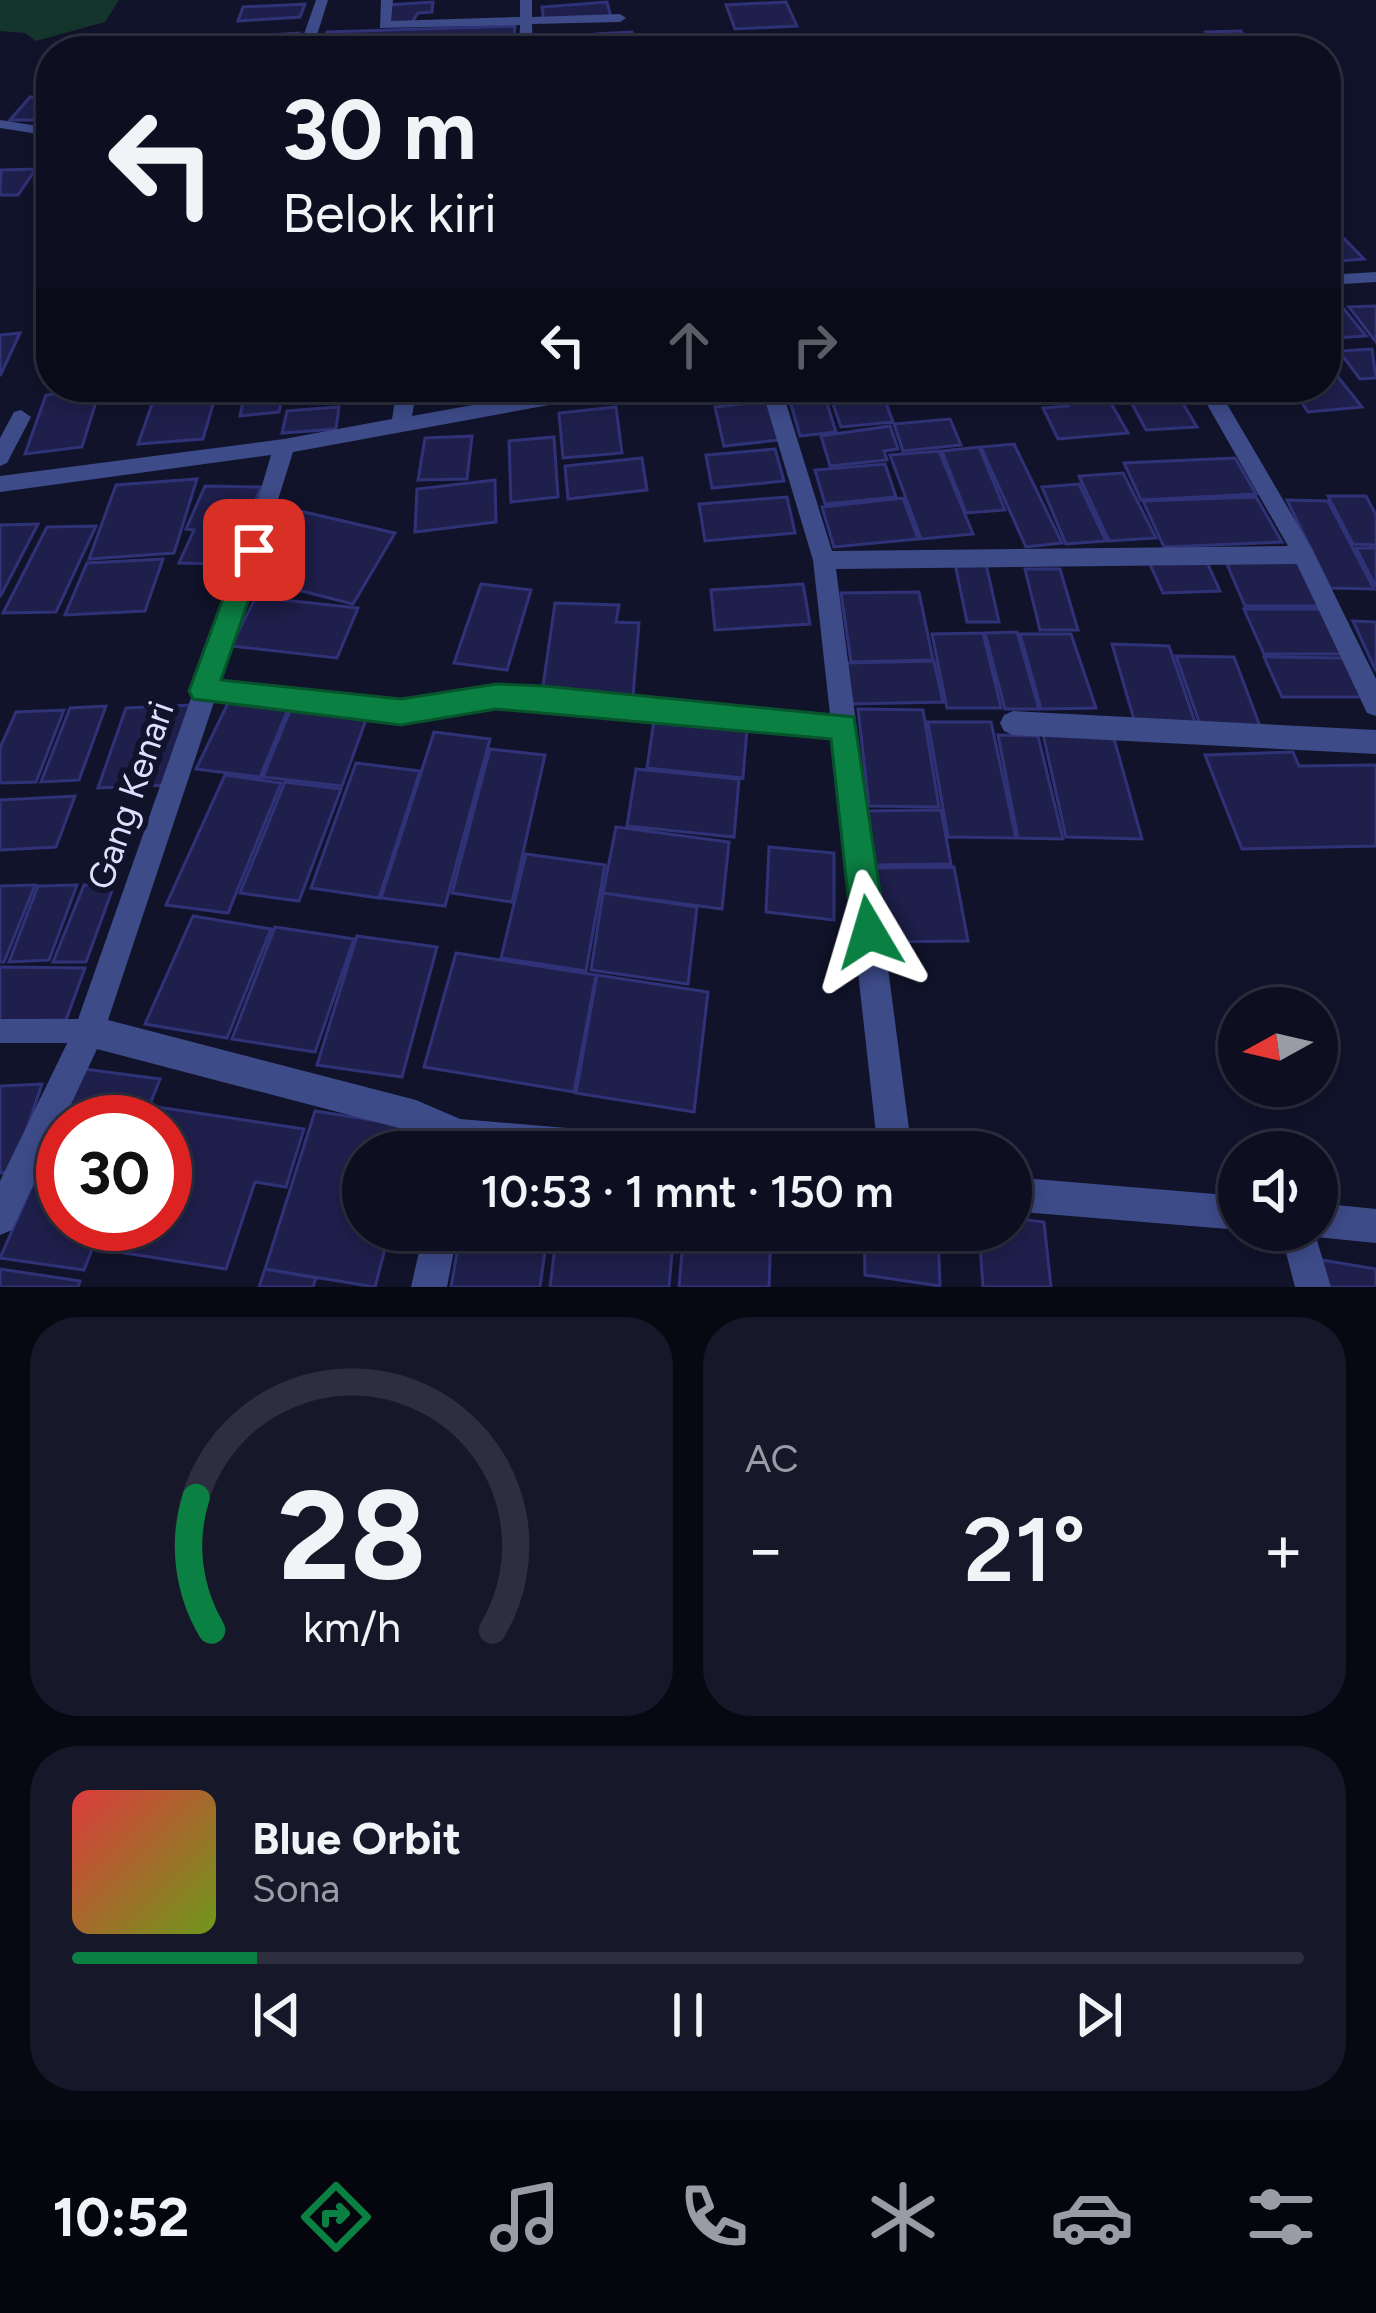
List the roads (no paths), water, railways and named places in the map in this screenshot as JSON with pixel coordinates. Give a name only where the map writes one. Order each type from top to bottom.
[{"type":"street","points":[[310,36],[322,0]]},
{"type":"street","points":[[387,0],[384,25],[620,19]]},
{"type":"street","points":[[526,0],[526,36]]},
{"type":"street","points":[[0,124],[36,130]]},
{"type":"street","points":[[1341,279],[1376,277]]},
{"type":"street","points":[[401,425],[404,402]]},
{"type":"street","points":[[0,484],[284,446],[527,402]]},
{"type":"street","points":[[776,402],[824,560],[892,1131]]},
{"type":"street","points":[[1216,402],[1304,555],[1376,705]]},
{"type":"street","points":[[0,458],[20,417]]},
{"type":"street","name":"Gang Kenari","points":[[0,1218],[89,1031],[254,550],[284,446]]},
{"type":"street","points":[[824,560],[1304,555]]},
{"type":"street","points":[[203,691],[401,712],[496,696],[844,727]]},
{"type":"street","points":[[1013,723],[1376,742]]},
{"type":"street","points":[[89,1031],[416,1116],[439,1131]]},
{"type":"street","points":[[1032,1196],[1218,1211]]},
{"type":"street","points":[[1338,1222],[1376,1226]]},
{"type":"street","points":[[430,1287],[437,1251]]},
{"type":"street","points":[[1303,1251],[1313,1287]]},
{"type":"lane","points":[[0,1031],[89,1031]]}]
